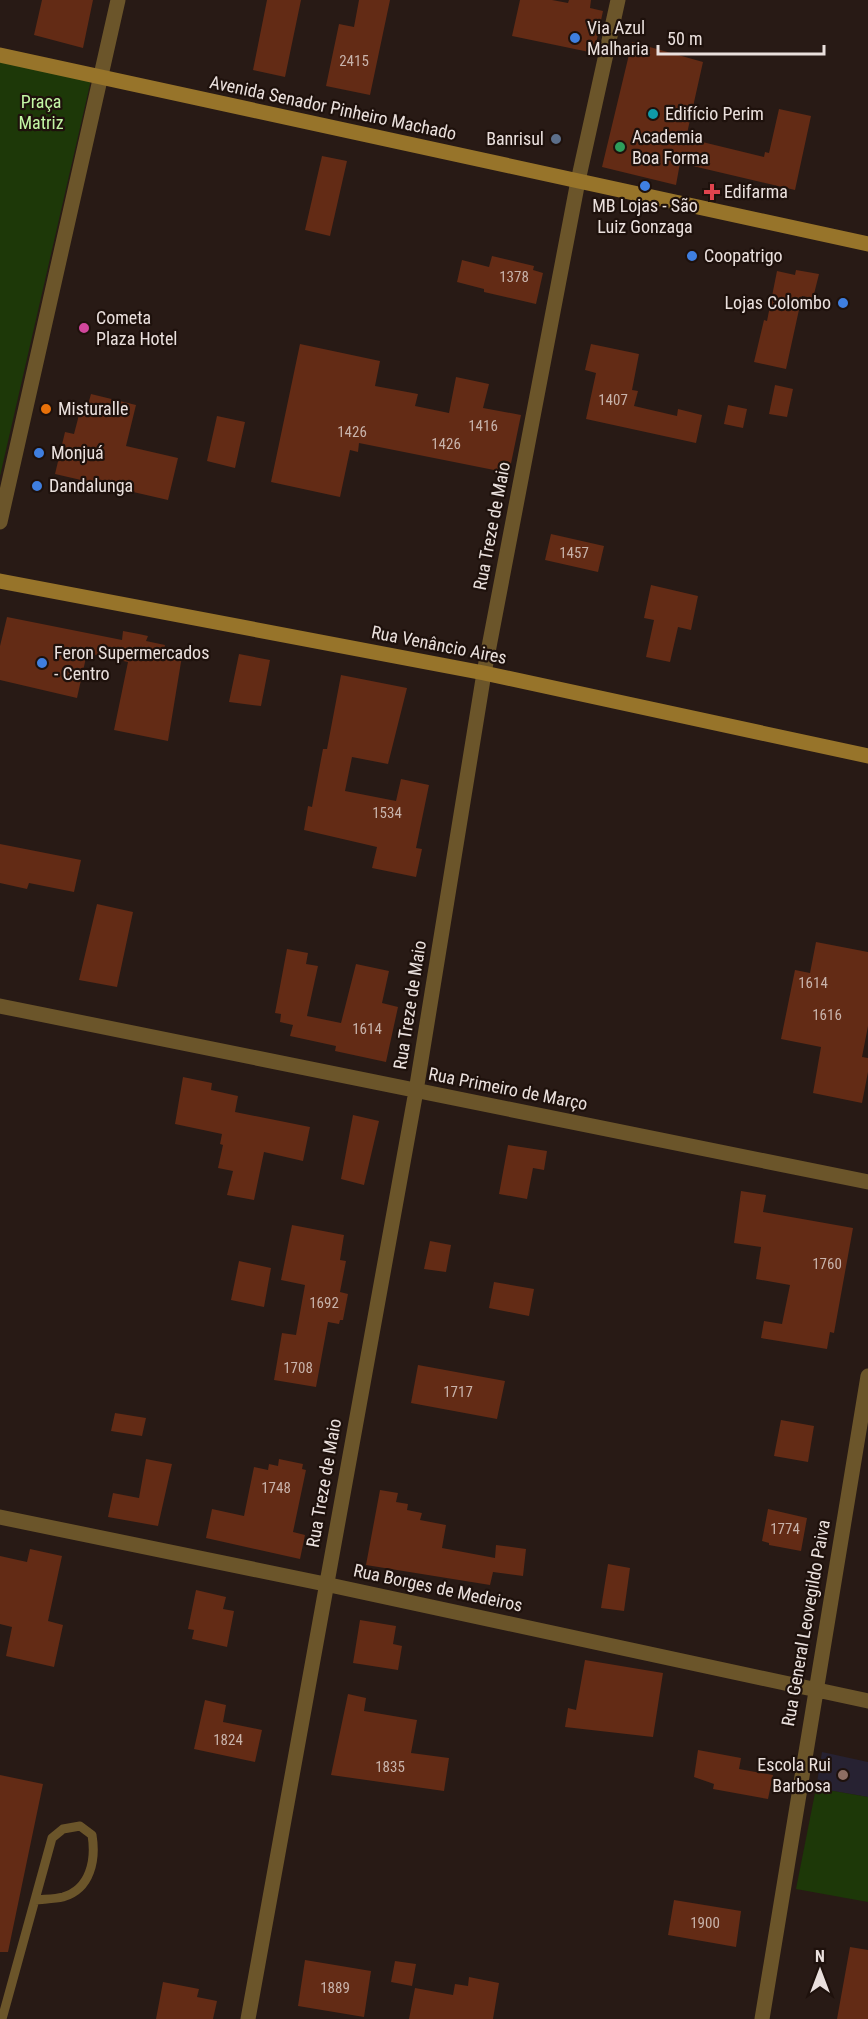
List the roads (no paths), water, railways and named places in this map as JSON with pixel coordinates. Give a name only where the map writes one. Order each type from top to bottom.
[{"type":"main road","name":"Avenida Senador Pinheiro Machado","points":[[0,55],[868,244]]},
{"type":"main road","name":"Rua Venâncio Aires","points":[[0,581],[484,673],[868,756]]},
{"type":"street","points":[[0,522],[118,0]]},
{"type":"street","name":"Rua Treze de Maio","points":[[248,2019],[416,1090],[484,673],[578,181],[618,0]]},
{"type":"street","name":"Rua Primeiro de Março","points":[[0,1006],[868,1182]]},
{"type":"street","name":"Rua General Leovegildo Paiva","points":[[762,2019],[814,1690],[868,1376]]},
{"type":"street","name":"Rua Borges de Medeiros","points":[[0,1517],[325,1584],[868,1701]]},
{"type":"lane","points":[[2,2019],[35,1900],[52,1839],[63,1828],[80,1826],[92,1835],[95,1851],[91,1869],[82,1886],[64,1897],[35,1900]]},
{"type":"place","name":"Via Azul Malharia","points":[[575,38]]},
{"type":"place","name":"Edifício Perim","points":[[653,114]]},
{"type":"place","name":"Banrisul","points":[[556,139]]},
{"type":"place","name":"Academia Boa Forma","points":[[620,147]]},
{"type":"place","name":"MB Lojas - São Luiz Gonzaga","points":[[645,186]]},
{"type":"place","name":"Edifarma","points":[[712,192]]},
{"type":"place","name":"Coopatrigo","points":[[692,256]]},
{"type":"place","name":"Lojas Colombo","points":[[843,303]]},
{"type":"place","name":"Cometa Plaza Hotel","points":[[84,328]]},
{"type":"place","name":"Misturalle","points":[[46,409]]},
{"type":"place","name":"Monjuá","points":[[39,453]]},
{"type":"place","name":"Dandalunga","points":[[37,486]]},
{"type":"place","name":"Feron Supermercados - Centro","points":[[42,663]]},
{"type":"place","name":"Escola Rui Barbosa","points":[[843,1775]]},
{"type":"park label","name":"Praça Matriz","points":[[41,112]]}]
